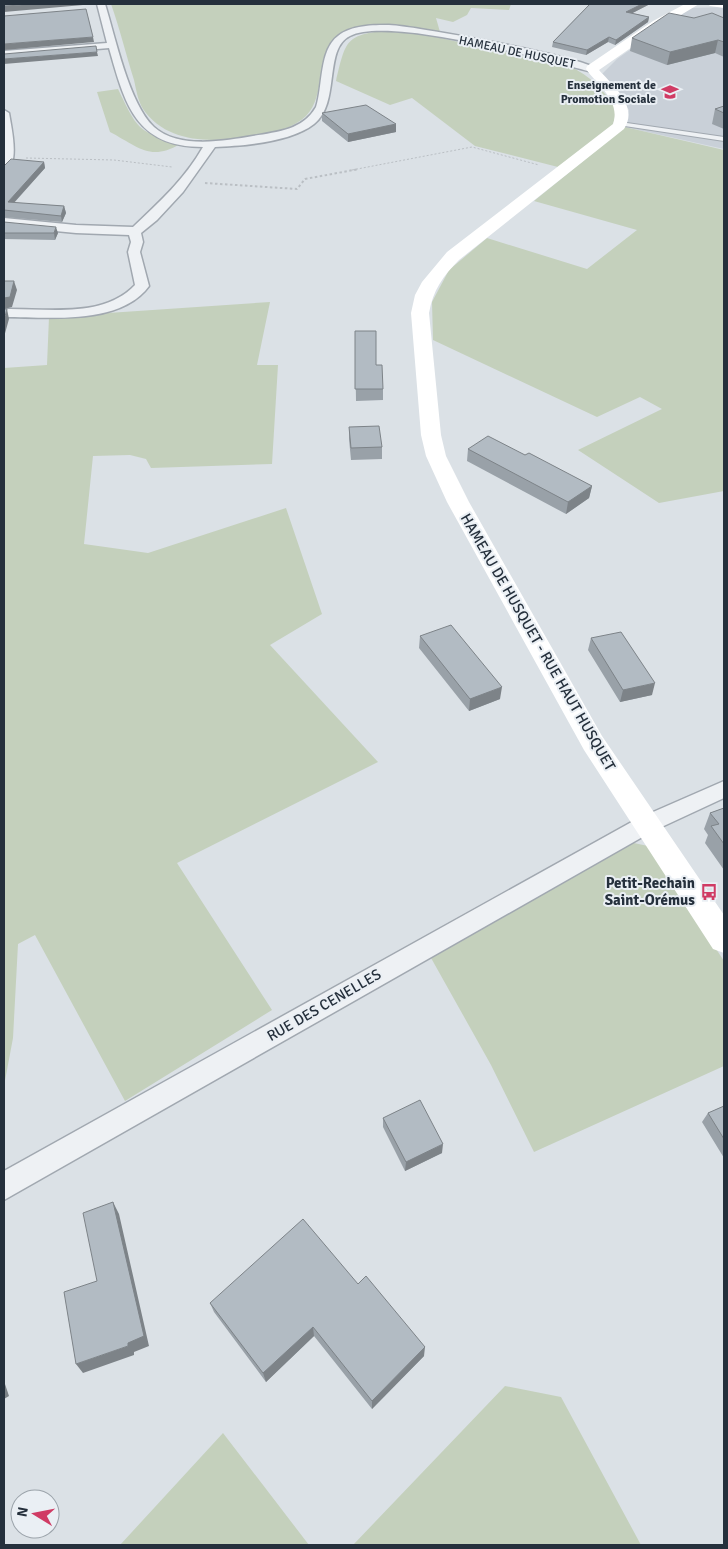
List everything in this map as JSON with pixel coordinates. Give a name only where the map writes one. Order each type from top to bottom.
[{"type":"street","points":[[689,4],[700,4]]},
{"type":"street","points":[[592,69],[679,8],[692,4]]},
{"type":"street","points":[[714,4],[724,5]]},
{"type":"street","name":"HAMEAU DE HUSQUET","points":[[99,7],[141,118],[150,130],[182,142],[211,144],[263,138],[286,133],[304,126],[316,116],[322,107],[335,44],[346,35],[367,29],[416,30],[561,60],[592,69],[620,103],[623,117],[620,124]]},
{"type":"street","points":[[4,54],[113,45]]},
{"type":"street","points":[[4,113],[6,162]]},
{"type":"street","points":[[562,171],[610,135],[620,124]]},
{"type":"street","points":[[4,222],[136,231],[150,221],[187,182],[211,144]]},
{"type":"street","name":"HAMEAU DE HUSQUET - RUE HAUT HUSQUET","points":[[562,171],[453,256],[434,275],[423,294],[420,313],[421,337],[431,435],[436,456],[458,502],[593,743],[645,825],[724,940]]},
{"type":"street","points":[[4,313],[86,311],[118,305],[127,300],[136,294],[142,286],[134,252],[136,231]]},
{"type":"street","name":"RUE DES CENELLES","points":[[4,1186],[645,825],[724,789]]},
{"type":"lane","points":[[620,124],[724,139]]},
{"type":"path","points":[[187,182],[298,189],[305,179],[472,148],[562,171]]},
{"type":"path","points":[[6,162],[114,160],[196,170]]},
{"type":"shaded area","name":"Enseignement de Promotion Sociale","points":[[724,7],[724,149],[625,127],[629,110],[602,74],[617,59],[689,8]]},
{"type":"green space","points":[[111,4],[511,4],[509,10],[471,8],[467,15],[453,22],[436,18],[440,32],[387,26],[372,26],[346,31],[336,37],[325,53],[317,97],[306,116],[292,126],[265,134],[212,140],[186,137],[173,133],[152,119],[143,109],[138,99]]},
{"type":"green space","points":[[389,30],[422,34],[569,66],[584,74],[596,84],[617,109],[613,125],[558,167],[475,146],[412,98],[390,105],[336,81],[342,56],[350,42],[364,34]]},
{"type":"green space","points":[[118,89],[140,127],[155,136],[180,144],[160,152],[152,152],[136,147],[110,132],[97,92]]},
{"type":"green space","points":[[625,127],[724,150],[724,491],[659,503],[578,450],[662,409],[640,397],[597,417],[433,340],[432,302],[449,270],[487,238],[587,269],[637,230],[534,201]]},
{"type":"green space","points":[[270,302],[257,365],[278,365],[272,464],[151,468],[146,459],[130,455],[93,456],[84,544],[148,553],[286,508],[322,614],[270,645],[378,762],[177,863],[272,1010],[125,1101],[35,935],[18,944],[13,1038],[4,1086],[4,368],[47,365],[49,317]]},
{"type":"green space","points":[[629,842],[648,846],[724,961],[724,1066],[534,1152],[491,1065],[426,949]]},
{"type":"green space","points":[[505,1386],[561,1397],[641,1545],[353,1545]]},
{"type":"green space","points":[[223,1433],[309,1545],[120,1545]]},
{"type":"building","points":[[4,4],[40,4],[4,6]]},
{"type":"building","points":[[590,4],[642,4],[626,12],[649,17],[616,40],[609,37],[587,50],[553,42]]},
{"type":"building","points":[[86,9],[93,37],[4,44],[4,16]]},
{"type":"building","points":[[669,13],[694,18],[712,13],[724,18],[724,42],[718,40],[670,52],[632,38]]},
{"type":"building","points":[[96,46],[97,52],[4,59],[4,54]]},
{"type":"building","points":[[366,105],[396,124],[348,134],[322,113]]},
{"type":"building","points":[[724,106],[724,113],[715,109]]},
{"type":"building","points":[[11,159],[44,162],[8,202],[64,206],[61,216],[4,210],[4,166]]},
{"type":"building","points":[[4,222],[56,227],[54,233],[4,233]]},
{"type":"building","points":[[4,281],[14,281],[10,297],[4,298]]},
{"type":"building","points":[[4,309],[7,309],[4,320]]},
{"type":"building","points":[[355,331],[376,331],[376,365],[382,365],[383,389],[355,389]]},
{"type":"building","points":[[379,426],[382,447],[351,448],[349,427]]},
{"type":"building","points":[[488,436],[525,455],[529,453],[592,486],[568,502],[468,449]]},
{"type":"building","points":[[451,625],[502,687],[470,699],[420,636]]},
{"type":"building","points":[[621,632],[655,683],[623,690],[591,638]]},
{"type":"building","points":[[724,808],[724,844],[711,826],[719,824],[710,813]]},
{"type":"building","points":[[420,1100],[443,1144],[406,1162],[383,1118]]},
{"type":"building","points":[[724,1106],[724,1139],[708,1113]]},
{"type":"building","points":[[113,1202],[144,1336],[128,1343],[128,1346],[76,1364],[64,1292],[97,1281],[83,1213]]},
{"type":"building","points":[[303,1219],[358,1284],[366,1276],[425,1347],[372,1401],[313,1327],[263,1373],[210,1303]]},
{"type":"place","name":"Enseignement de Promotion Sociale","points":[[670,92]]},
{"type":"place","name":"Petit-Rechain Saint-Orémus","points":[[709,892]]}]
